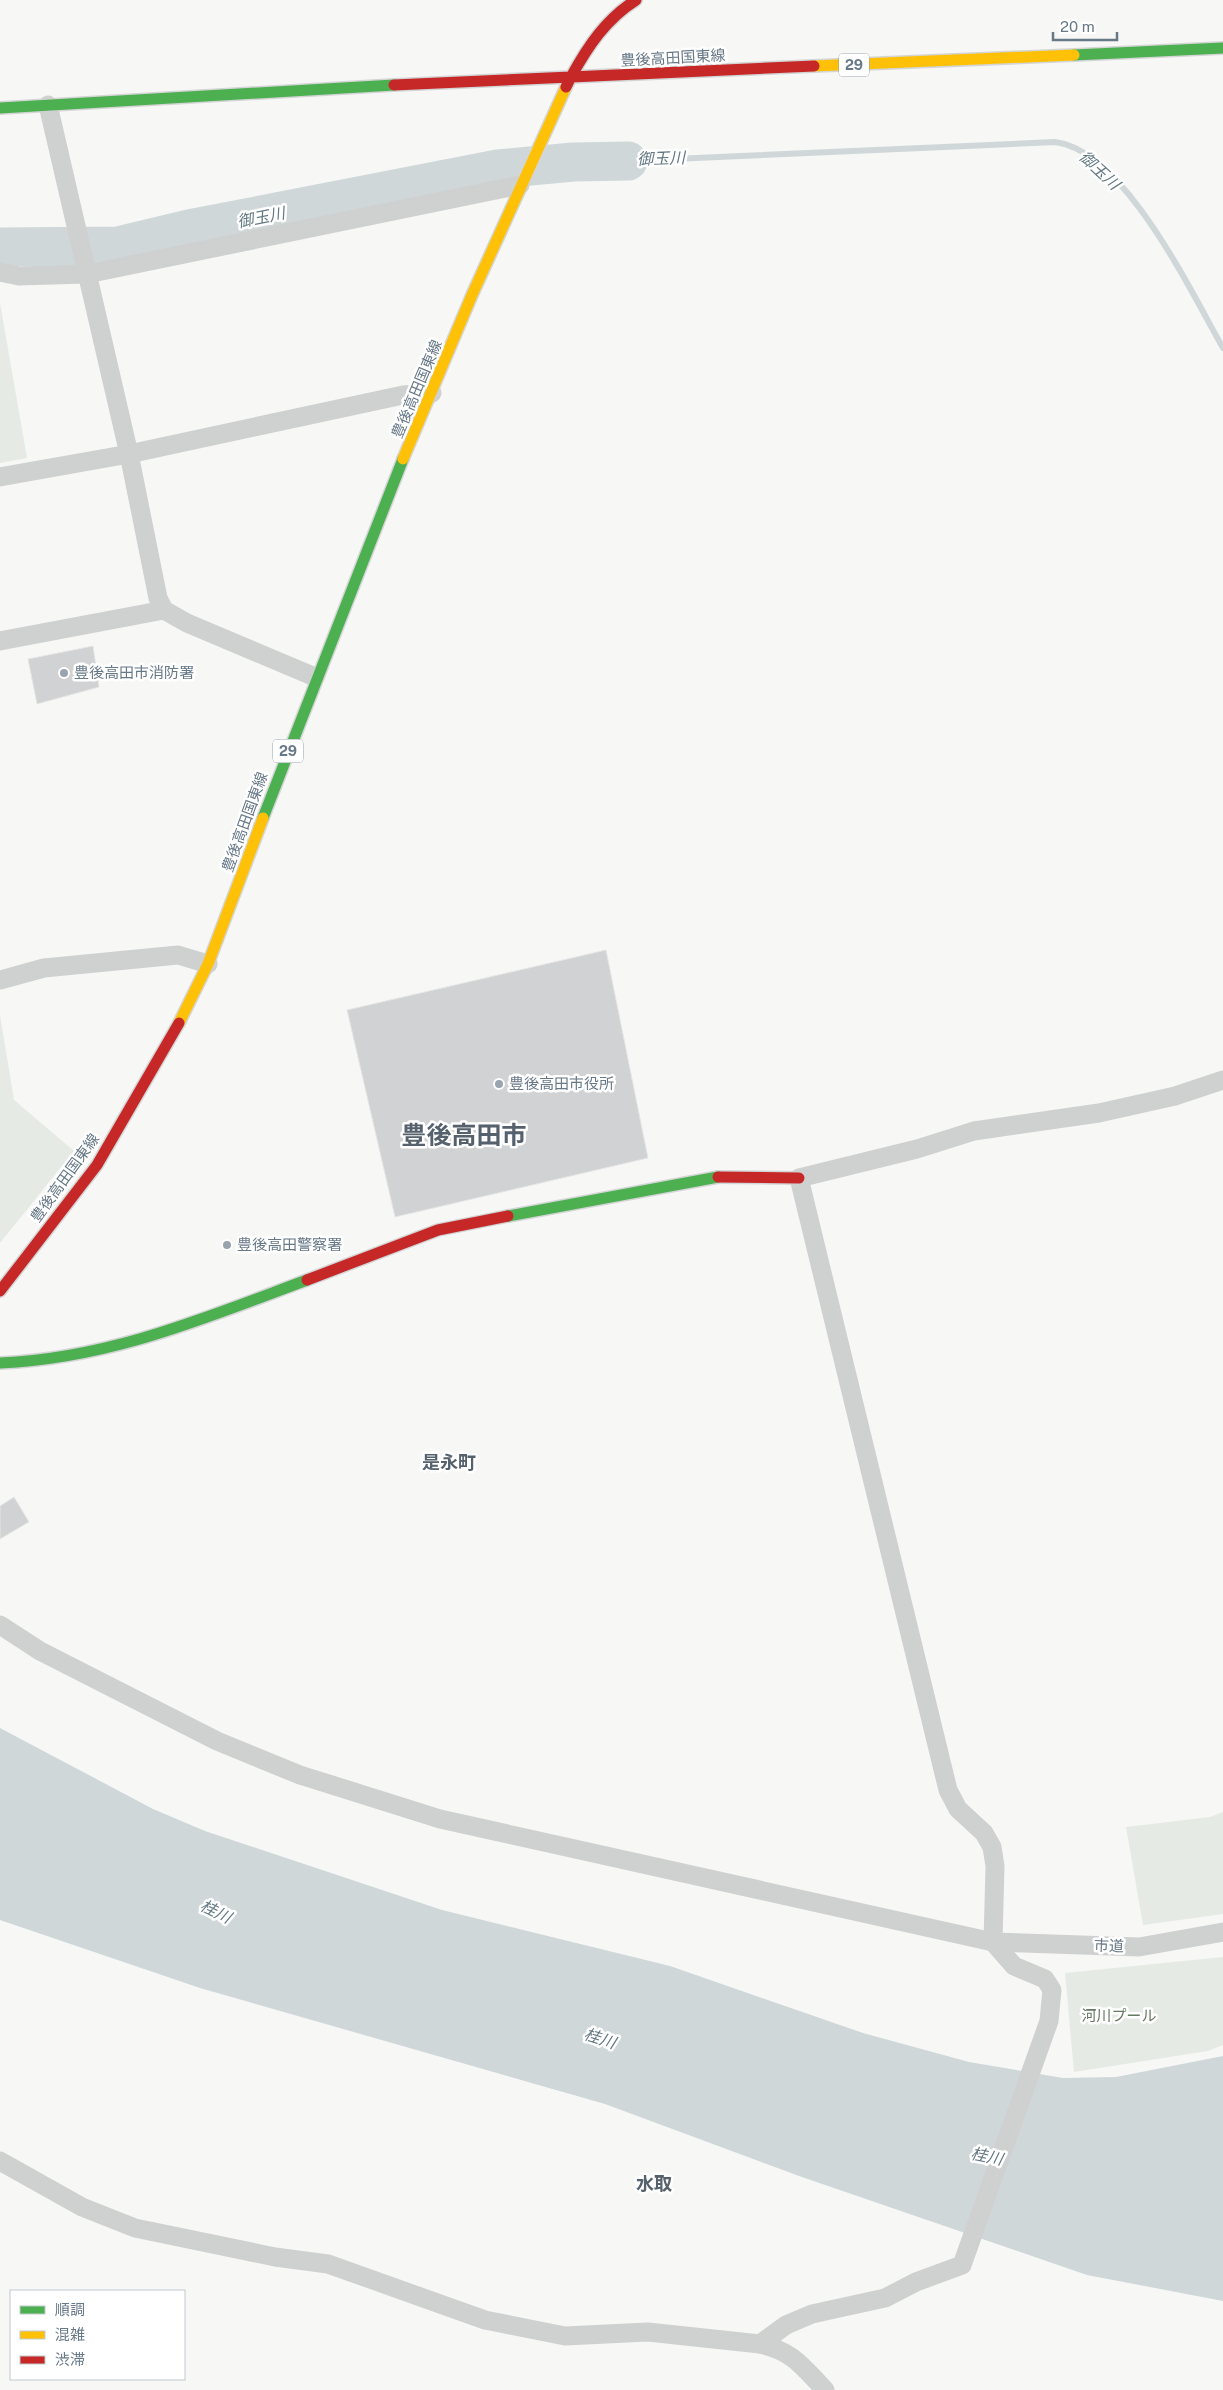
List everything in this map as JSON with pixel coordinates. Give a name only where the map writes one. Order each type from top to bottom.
[{"type":"main road","points":[[0,108],[272,91],[570,77],[586,47],[600,29],[614,15],[636,0]]},
{"type":"main road","name":"豊後高田国東線","points":[[0,1291],[97,1165],[192,1000],[208,964],[315,677],[432,392],[533,155],[570,77],[1223,48]]},
{"type":"main road","points":[[0,1363],[43,1361],[95,1351],[179,1328],[438,1230],[711,1177],[799,1178]]},
{"type":"street","points":[[48,105],[129,454],[158,598],[164,610],[187,622],[315,677]]},
{"type":"street","points":[[0,272],[19,276],[87,274],[521,183]]},
{"type":"street","points":[[0,477],[129,454],[404,395],[432,392]]},
{"type":"street","points":[[0,641],[164,610]]},
{"type":"street","points":[[1,974],[178,955],[208,964]]},
{"type":"street","points":[[760,2344],[786,2325],[812,2314],[885,2298],[916,2282],[962,2264],[1049,2021],[1052,1990],[1045,1980],[1014,1966],[993,1942],[995,1866],[992,1847],[984,1833],[958,1809],[948,1790],[898,1594],[799,1178],[917,1149],[974,1130],[1099,1113],[1175,1096],[1223,1080]]},
{"type":"street","name":"市道","points":[[0,1625],[40,1651],[217,1742],[300,1775],[377,1801],[440,1819],[993,1942],[1139,1947],[1223,1932]]},
{"type":"street","points":[[0,2161],[82,2207],[135,2228],[275,2257],[328,2264],[485,2320],[508,2326],[565,2336],[648,2332],[760,2344],[778,2348],[791,2355],[825,2390]]},
{"type":"green space","points":[[0,303],[27,458],[0,463]]},
{"type":"green space","points":[[0,1015],[14,1100],[74,1151],[0,1243]]},
{"type":"green space","points":[[1223,1812],[1223,1914],[1143,1925],[1126,1827],[1210,1817]]},
{"type":"green space","name":"河川プール","points":[[1223,1957],[1223,2045],[1208,2051],[1074,2072],[1065,1973]]},
{"type":"water","name":"桂川","points":[[0,1728],[153,1809],[205,1831],[442,1910],[670,1966],[863,2033],[969,2062],[1063,2078],[1116,2077],[1223,2056],[1223,2301],[1087,2275],[799,2176],[605,2104],[200,1988],[0,1920]]},
{"type":"building","name":"豊後高田市消防署","points":[[93,646],[99,687],[37,704],[28,659]]},
{"type":"building","name":"豊後高田市役所","points":[[606,950],[648,1158],[395,1217],[347,1010]]},
{"type":"building","points":[[14,1497],[29,1522],[0,1539],[0,1506]]},
{"type":"waterway","name":"御玉川","points":[[628,161],[1055,142],[1081,151],[1106,170],[1130,196],[1174,260],[1223,348]]},
{"type":"waterway","name":"御玉川","points":[[0,247],[118,246],[189,229],[498,169],[573,162],[628,161]]},
{"type":"traffic: fast","points":[[1074,55],[1223,48]]},
{"type":"traffic: fast","points":[[0,108],[394,85]]},
{"type":"traffic: fast","points":[[263,818],[403,459]]},
{"type":"traffic: fast","points":[[508,1216],[718,1177]]},
{"type":"traffic: fast","points":[[0,1363],[41,1360],[119,1345],[194,1322],[307,1280]]},
{"type":"traffic: slow","points":[[814,66],[1074,55]]},
{"type":"traffic: slow","points":[[403,459],[472,295],[566,87]]},
{"type":"traffic: slow","points":[[179,1023],[208,964],[263,818]]},
{"type":"traffic: jam","points":[[394,85],[571,77],[599,34],[625,7],[636,0]]},
{"type":"traffic: jam","points":[[566,87],[571,77],[814,66]]},
{"type":"traffic: jam","points":[[0,1291],[97,1165],[179,1023]]},
{"type":"traffic: jam","points":[[718,1177],[799,1178]]},
{"type":"traffic: jam","points":[[307,1280],[438,1230],[508,1216]]},
{"type":"place","name":"豊後高田市消防署","points":[[64,673]]},
{"type":"place","name":"豊後高田市役所","points":[[499,1084]]},
{"type":"place","name":"豊後高田警察署","points":[[227,1245]]},
{"type":"district","name":"豊後高田市","points":[[464,1135]]},
{"type":"district","name":"是永町","points":[[449,1463]]},
{"type":"district","name":"水取","points":[[654,2184]]}]
